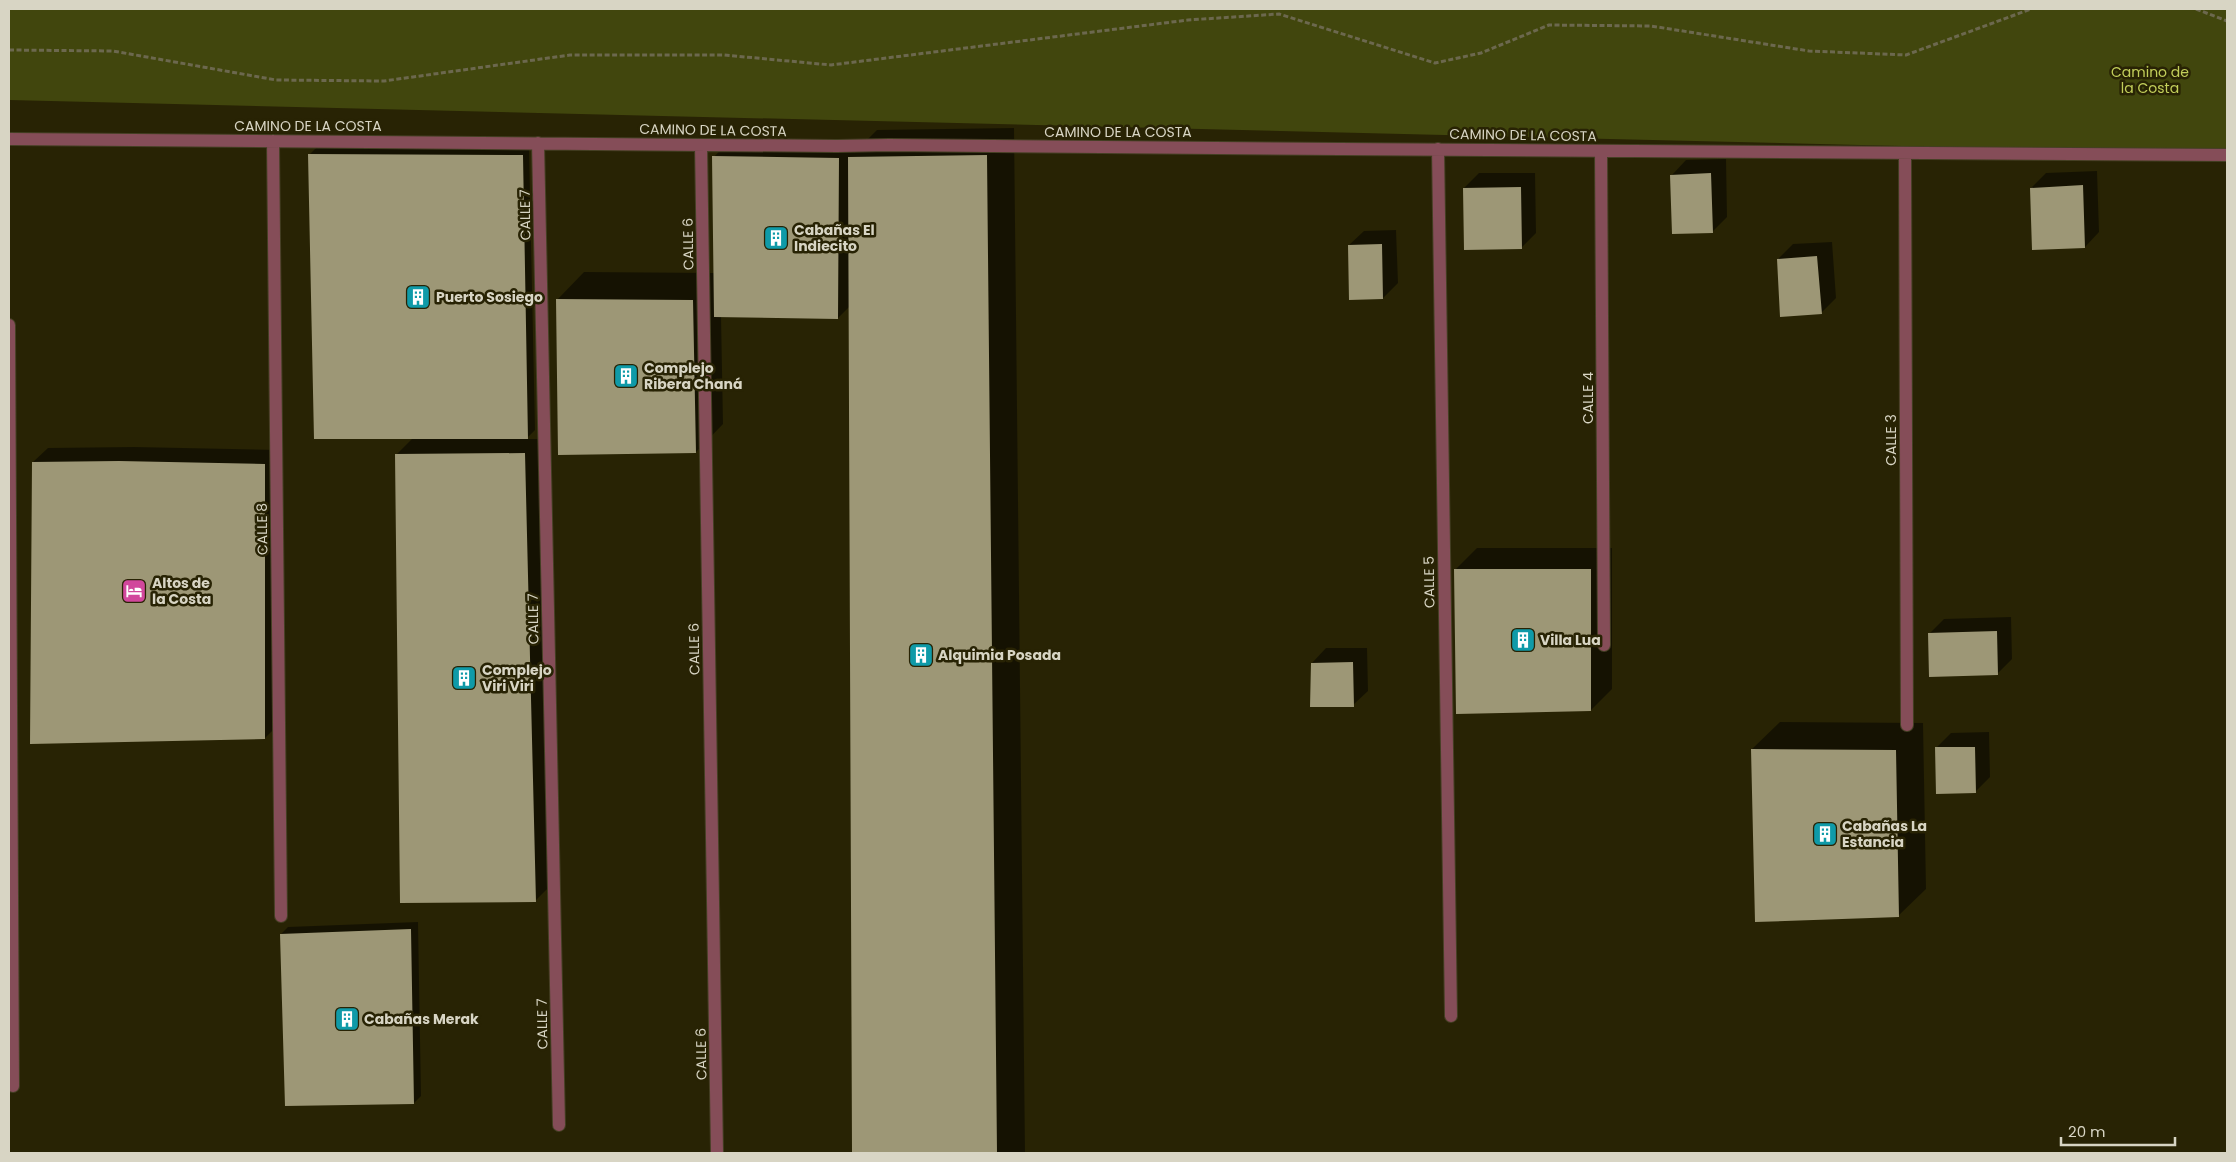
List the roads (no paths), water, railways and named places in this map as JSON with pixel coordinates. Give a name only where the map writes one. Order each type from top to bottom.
[{"type":"street","name":"CAMINO DE LA COSTA","points":[[9,139],[1438,149],[1905,155],[2227,154]]},
{"type":"street","name":"CALLE 8","points":[[273,141],[281,916]]},
{"type":"street","name":"CALLE 7","points":[[538,143],[559,1125]]},
{"type":"street","name":"CALLE 6","points":[[701,145],[717,1153]]},
{"type":"street","name":"CALLE 5","points":[[1438,149],[1451,1016]]},
{"type":"street","name":"CALLE 4","points":[[1601,151],[1604,645]]},
{"type":"street","name":"CALLE 3","points":[[1905,155],[1907,725]]},
{"type":"street","points":[[9,326],[12,1086]]},
{"type":"place","name":"Cabañas El Indiecito","points":[[776,238]]},
{"type":"place","name":"Puerto Sosiego","points":[[418,297]]},
{"type":"place","name":"Complejo Ribera Chaná","points":[[626,376]]},
{"type":"place","name":"Altos de la Costa","points":[[134,591]]},
{"type":"place","name":"Villa Lua","points":[[1523,640]]},
{"type":"place","name":"Alquimia Posada","points":[[921,655]]},
{"type":"place","name":"Complejo Viri Viri","points":[[464,678]]},
{"type":"place","name":"Cabañas La Estancia","points":[[1825,834]]},
{"type":"place","name":"Cabañas Merak","points":[[347,1019]]},
{"type":"park label","name":"Camino de la Costa","points":[[2150,80]]}]
